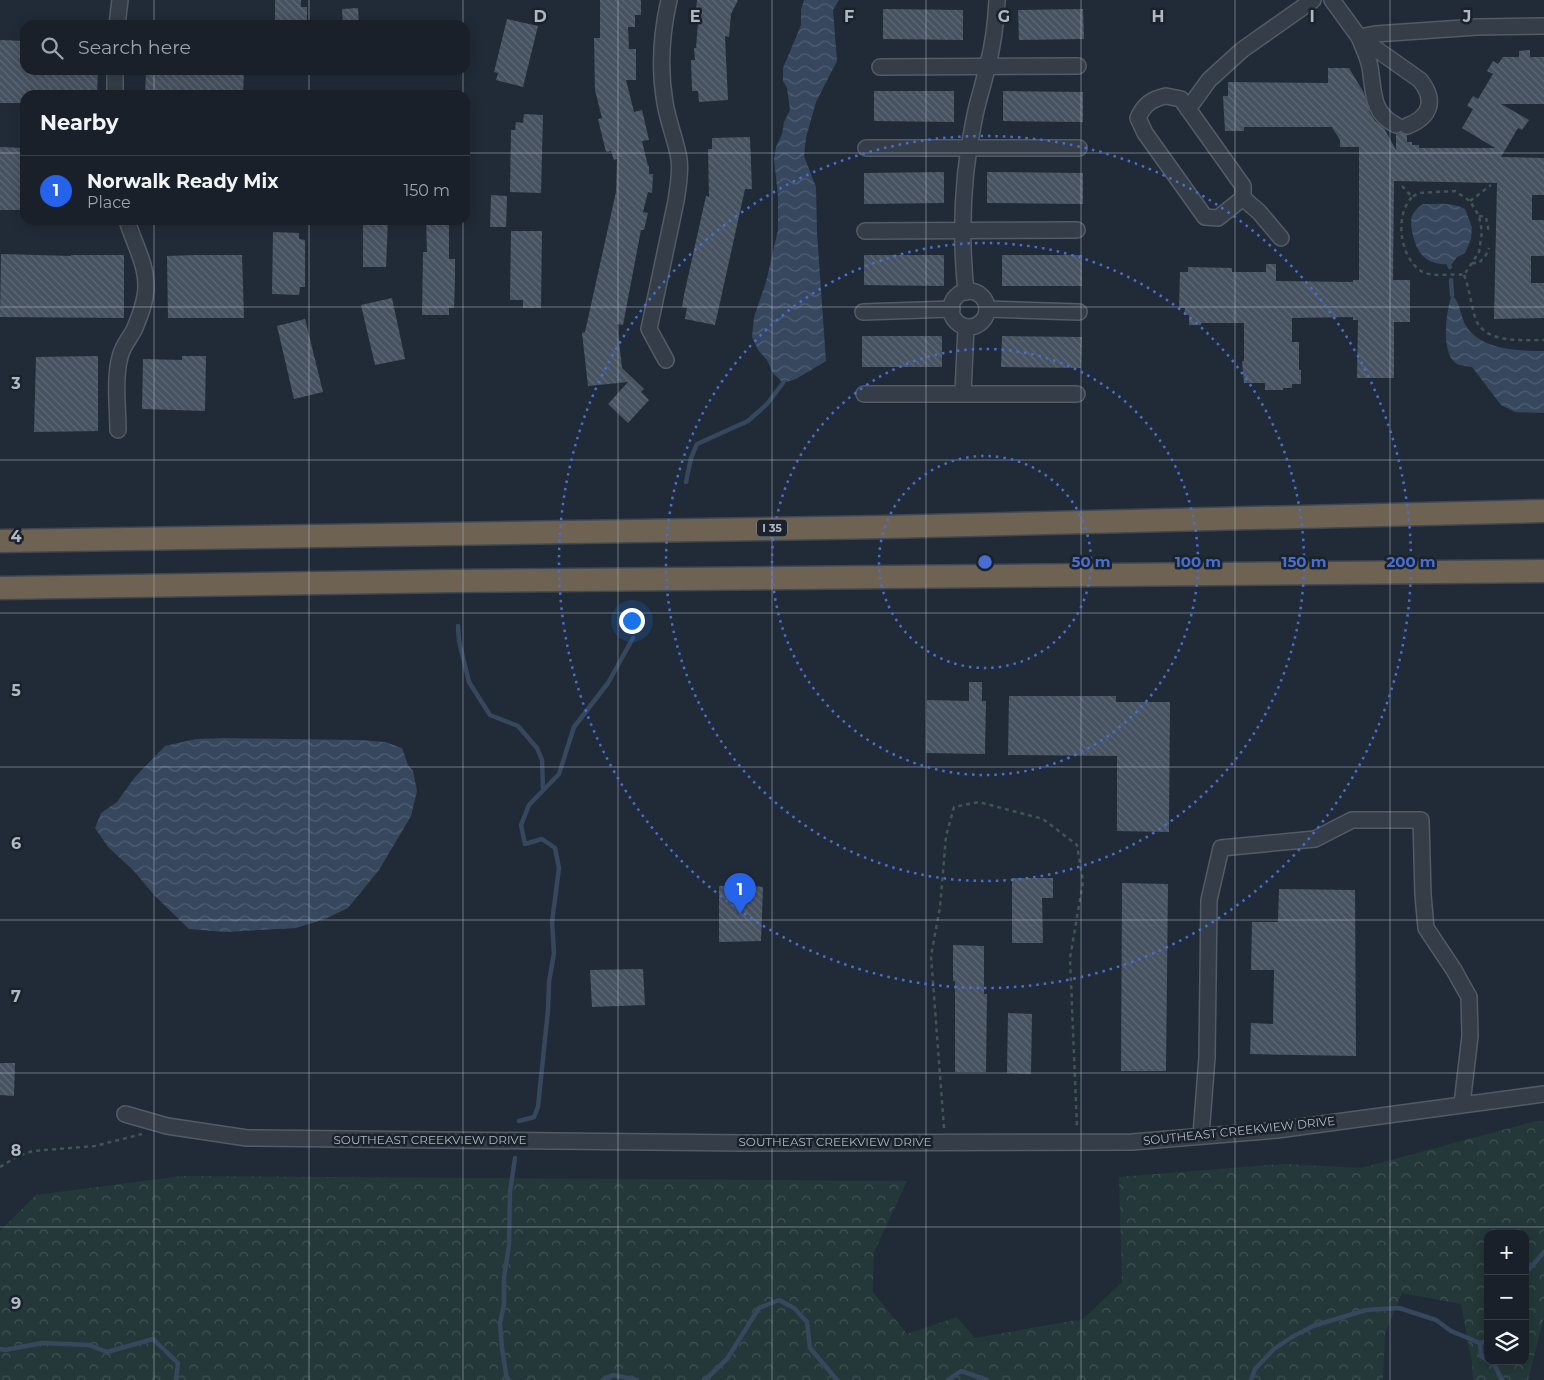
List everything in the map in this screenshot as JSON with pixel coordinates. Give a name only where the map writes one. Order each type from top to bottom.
[{"type":"highway","name":"I 35","points":[[0,541],[894,526],[1544,511]]},
{"type":"highway","points":[[0,588],[463,581],[1544,571]]},
{"type":"street","points":[[117,20],[119,0]]},
{"type":"street","points":[[666,360],[648,329],[679,180],[679,160],[665,105],[661,76],[663,32],[669,0]]},
{"type":"street","points":[[966,292],[962,230],[964,186],[974,118],[988,67],[995,29],[997,0]]},
{"type":"street","points":[[1188,109],[1209,80],[1242,50],[1313,0]]},
{"type":"street","points":[[1332,0],[1359,37],[1368,62],[1375,101],[1382,116],[1388,122],[1402,126],[1416,122],[1430,104],[1426,88],[1420,80],[1359,37]]},
{"type":"street","points":[[1359,37],[1375,34],[1458,28],[1544,26]]},
{"type":"street","points":[[880,67],[1078,66]]},
{"type":"street","points":[[115,75],[115,90]]},
{"type":"street","points":[[1243,198],[1218,218],[1205,217],[1145,133],[1138,118],[1141,110],[1152,99],[1166,96],[1181,99],[1243,186],[1243,198],[1259,212],[1281,238]]},
{"type":"street","points":[[866,148],[1079,148]]},
{"type":"street","points":[[118,430],[120,357],[140,316],[145,301],[146,285],[141,256],[128,225]]},
{"type":"street","points":[[865,231],[1077,230]]},
{"type":"street","points":[[966,292],[975,293],[980,296],[987,309],[981,323],[976,326],[966,327],[955,320],[952,309],[955,299],[966,292]]},
{"type":"street","points":[[863,312],[952,309]]},
{"type":"street","points":[[987,309],[1079,312]]},
{"type":"street","points":[[963,393],[966,327]]},
{"type":"street","points":[[864,394],[1077,394]]},
{"type":"street","points":[[1201,1135],[1207,1057],[1208,900],[1221,848],[1315,839],[1352,820],[1421,820],[1426,928],[1454,970],[1469,997],[1470,1036],[1462,1104]]},
{"type":"street","name":"SOUTHEAST CREEKVIEW DRIVE","points":[[125,1114],[167,1126],[247,1138],[744,1143],[1132,1142],[1277,1130],[1544,1094]]},
{"type":"path","points":[[1470,201],[1492,185]]},
{"type":"path","points":[[1402,186],[1412,197]]},
{"type":"path","points":[[1455,192],[1470,201],[1479,216],[1482,232],[1479,252],[1464,274],[1422,272],[1412,263],[1402,237],[1407,203],[1412,197],[1419,193],[1455,192]]},
{"type":"path","points":[[1479,216],[1486,217],[1489,233]]},
{"type":"path","points":[[1472,263],[1479,263],[1489,248]]},
{"type":"path","points":[[1464,274],[1479,326],[1491,335],[1500,338],[1544,340]]},
{"type":"path","points":[[945,1142],[930,956],[940,907],[946,836],[954,807],[979,802],[1043,819],[1077,845],[1083,882],[1070,958],[1077,1142]]},
{"type":"path","points":[[0,1167],[18,1156],[32,1151],[95,1146],[167,1126]]},
{"type":"green space","points":[[1536,1121],[1544,1121],[1544,1317],[1528,1380],[1473,1380],[1472,1363],[1461,1304],[1402,1293],[1385,1333],[1383,1380],[0,1380],[0,1231],[36,1195],[182,1176],[907,1181],[874,1252],[873,1292],[907,1334],[957,1317],[975,1338],[1083,1319],[1122,1282],[1119,1177],[1283,1164],[1361,1168]]},
{"type":"water","points":[[804,0],[839,0],[833,10],[837,61],[816,102],[806,138],[804,156],[816,187],[817,233],[826,361],[796,379],[783,383],[773,373],[752,337],[754,317],[766,282],[778,230],[778,196],[774,159],[784,122],[790,110],[787,88],[783,81],[783,68],[801,25],[801,10]]},
{"type":"water","points":[[1423,204],[1450,204],[1465,209],[1472,227],[1471,239],[1465,253],[1457,257],[1452,264],[1430,261],[1417,248],[1411,220],[1414,212]]},
{"type":"water","points":[[1452,295],[1457,302],[1466,326],[1481,340],[1501,348],[1544,351],[1544,413],[1515,412],[1501,405],[1472,367],[1459,365],[1452,359],[1446,342],[1446,321]]},
{"type":"water","points":[[196,739],[362,740],[385,742],[402,748],[408,765],[413,771],[417,791],[411,816],[379,870],[348,908],[325,919],[296,928],[225,932],[189,929],[154,895],[133,870],[108,847],[95,828],[101,813],[117,802],[135,777],[165,746]]},
{"type":"building","points":[[275,0],[301,0],[301,7],[307,7],[307,20],[275,20]]},
{"type":"building","points":[[600,0],[641,0],[641,15],[635,15],[635,27],[628,27],[629,49],[636,49],[636,80],[626,80],[634,112],[642,110],[649,140],[642,141],[649,166],[649,174],[653,174],[652,193],[648,192],[643,212],[648,213],[644,230],[641,230],[623,325],[617,324],[622,368],[644,389],[641,392],[649,400],[628,423],[608,404],[628,382],[588,386],[582,333],[585,332],[616,192],[617,159],[614,160],[611,151],[606,152],[598,119],[602,118],[595,90],[594,38],[600,38]]},
{"type":"building","points":[[697,0],[738,0],[731,14],[729,37],[725,36],[728,100],[699,102],[698,91],[692,91],[691,60],[695,60],[694,48],[696,48],[698,22],[695,21]]},
{"type":"building","points":[[358,8],[359,20],[343,20],[342,9]]},
{"type":"building","points":[[883,9],[963,10],[963,40],[883,39]]},
{"type":"building","points":[[1083,9],[1084,39],[1019,40],[1018,10]]},
{"type":"building","points":[[507,19],[538,26],[523,87],[496,80],[498,73],[494,72]]},
{"type":"building","points":[[0,40],[20,41],[20,75],[98,75],[97,90],[20,90],[20,103],[0,103]]},
{"type":"building","points":[[1530,50],[1530,57],[1544,57],[1544,104],[1501,104],[1529,120],[1522,130],[1518,128],[1501,157],[1544,158],[1544,195],[1532,195],[1532,220],[1544,220],[1544,256],[1531,256],[1531,283],[1544,283],[1544,318],[1494,319],[1497,183],[1394,181],[1393,280],[1410,280],[1410,322],[1394,322],[1394,378],[1357,378],[1358,320],[1353,320],[1353,317],[1292,318],[1292,342],[1299,342],[1301,384],[1292,384],[1292,388],[1283,388],[1283,390],[1265,390],[1265,383],[1244,383],[1242,361],[1244,361],[1244,323],[1201,323],[1201,325],[1189,325],[1189,315],[1184,315],[1185,308],[1179,308],[1180,272],[1188,272],[1188,267],[1232,268],[1232,272],[1266,272],[1266,264],[1276,264],[1276,281],[1353,282],[1353,280],[1359,280],[1359,147],[1340,147],[1340,140],[1332,127],[1244,127],[1244,131],[1225,131],[1223,96],[1228,96],[1228,82],[1328,83],[1328,68],[1349,68],[1364,93],[1370,113],[1375,121],[1384,128],[1396,150],[1396,134],[1401,133],[1407,135],[1407,142],[1412,142],[1412,145],[1419,145],[1419,148],[1495,148],[1462,128],[1473,109],[1467,106],[1473,96],[1478,99],[1493,74],[1487,71],[1493,61],[1498,64],[1503,57],[1519,57],[1519,51]]},
{"type":"building","points":[[146,75],[244,75],[243,90],[145,90]]},
{"type":"building","points":[[874,91],[954,91],[954,122],[874,121]]},
{"type":"building","points":[[1003,91],[1083,92],[1083,122],[1003,121]]},
{"type":"building","points":[[524,114],[543,115],[541,193],[510,192],[511,130],[515,130],[516,122],[523,123]]},
{"type":"building","points":[[750,137],[752,189],[745,189],[715,325],[685,319],[687,308],[682,307],[684,295],[706,196],[709,197],[708,149],[712,149],[712,138]]},
{"type":"building","points":[[0,147],[20,148],[20,210],[0,210]]},
{"type":"building","points":[[944,172],[944,203],[864,204],[864,173]]},
{"type":"building","points":[[987,172],[1083,173],[1083,204],[987,203]]},
{"type":"building","points":[[491,195],[507,196],[506,227],[490,227]]},
{"type":"building","points":[[363,225],[388,225],[386,267],[363,267]]},
{"type":"building","points":[[426,225],[449,225],[449,259],[455,259],[455,277],[454,308],[449,308],[449,315],[422,315],[423,252],[427,252]]},
{"type":"building","points":[[511,231],[542,231],[541,308],[523,308],[523,300],[510,300]]},
{"type":"building","points":[[273,232],[299,233],[299,239],[305,240],[305,287],[300,287],[299,295],[272,294]]},
{"type":"building","points":[[1,254],[124,255],[124,318],[0,317]]},
{"type":"building","points":[[242,255],[244,318],[168,318],[167,256]]},
{"type":"building","points":[[864,255],[944,255],[944,286],[864,285]]},
{"type":"building","points":[[1002,255],[1082,255],[1082,286],[1002,286]]},
{"type":"building","points":[[392,298],[405,359],[375,365],[361,305]]},
{"type":"building","points":[[305,319],[323,392],[294,399],[277,326]]},
{"type":"building","points":[[862,336],[942,336],[942,367],[862,367]]},
{"type":"building","points":[[1002,336],[1082,337],[1081,368],[1001,367]]},
{"type":"building","points":[[98,356],[98,431],[34,432],[36,357]]},
{"type":"building","points":[[182,356],[206,356],[205,411],[142,409],[143,359],[182,360]]},
{"type":"building","points":[[969,682],[982,682],[982,701],[986,701],[985,754],[926,753],[927,700],[969,701]]},
{"type":"building","points":[[1009,696],[1116,696],[1116,702],[1170,702],[1169,832],[1117,831],[1117,756],[1008,755]]},
{"type":"building","points":[[1012,878],[1053,878],[1053,898],[1042,898],[1043,943],[1012,943]]},
{"type":"building","points":[[1122,883],[1168,884],[1166,1071],[1121,1071]]},
{"type":"building","points":[[719,886],[763,887],[761,941],[719,942]]},
{"type":"building","points":[[1279,889],[1355,890],[1356,1056],[1250,1054],[1251,1023],[1273,1024],[1274,970],[1251,970],[1252,922],[1278,922]]},
{"type":"building","points":[[953,945],[984,946],[984,994],[987,994],[986,1072],[955,1072]]},
{"type":"building","points":[[643,969],[645,1005],[592,1007],[590,970]]},
{"type":"building","points":[[1008,1013],[1032,1014],[1031,1074],[1007,1073]]},
{"type":"building","points":[[0,1063],[15,1063],[14,1096],[0,1095]]},
{"type":"waterway","points":[[1451,280],[1452,295]]},
{"type":"waterway","points":[[686,482],[691,458],[697,444],[748,421],[767,404],[783,383]]},
{"type":"waterway","points":[[458,626],[459,641],[469,682],[490,715],[518,726],[537,748],[542,760],[543,789]]},
{"type":"waterway","points":[[519,1121],[534,1117],[538,1107],[549,982],[554,953],[552,922],[559,868],[555,848],[542,839],[525,844],[521,825],[529,805],[559,774],[574,727],[608,683],[633,638]]},
{"type":"waterway","points":[[507,1380],[500,1323],[504,1304],[504,1278],[509,1245],[510,1192],[515,1158]]},
{"type":"waterway","points":[[1529,1269],[1544,1252]]},
{"type":"waterway","points":[[705,1380],[727,1359],[759,1308],[779,1300],[794,1308],[807,1322],[810,1348],[837,1380]]},
{"type":"waterway","points":[[1251,1380],[1255,1369],[1274,1349],[1292,1337],[1313,1326],[1366,1310],[1399,1308],[1436,1320],[1451,1331],[1480,1343],[1484,1342]]},
{"type":"waterway","points":[[0,1349],[5,1350],[42,1343],[89,1345],[107,1352],[153,1339],[178,1363],[176,1380]]},
{"type":"waterway","points":[[1480,1343],[1481,1356],[1484,1358]]},
{"type":"waterway","points":[[1494,1365],[1502,1380]]},
{"type":"waterway","points":[[948,1380],[961,1371],[987,1380]]},
{"type":"waterway","points":[[603,1380],[613,1375],[637,1380]]},
{"type":"place","name":"Norwalk Ready Mix","points":[[740,914]]}]
